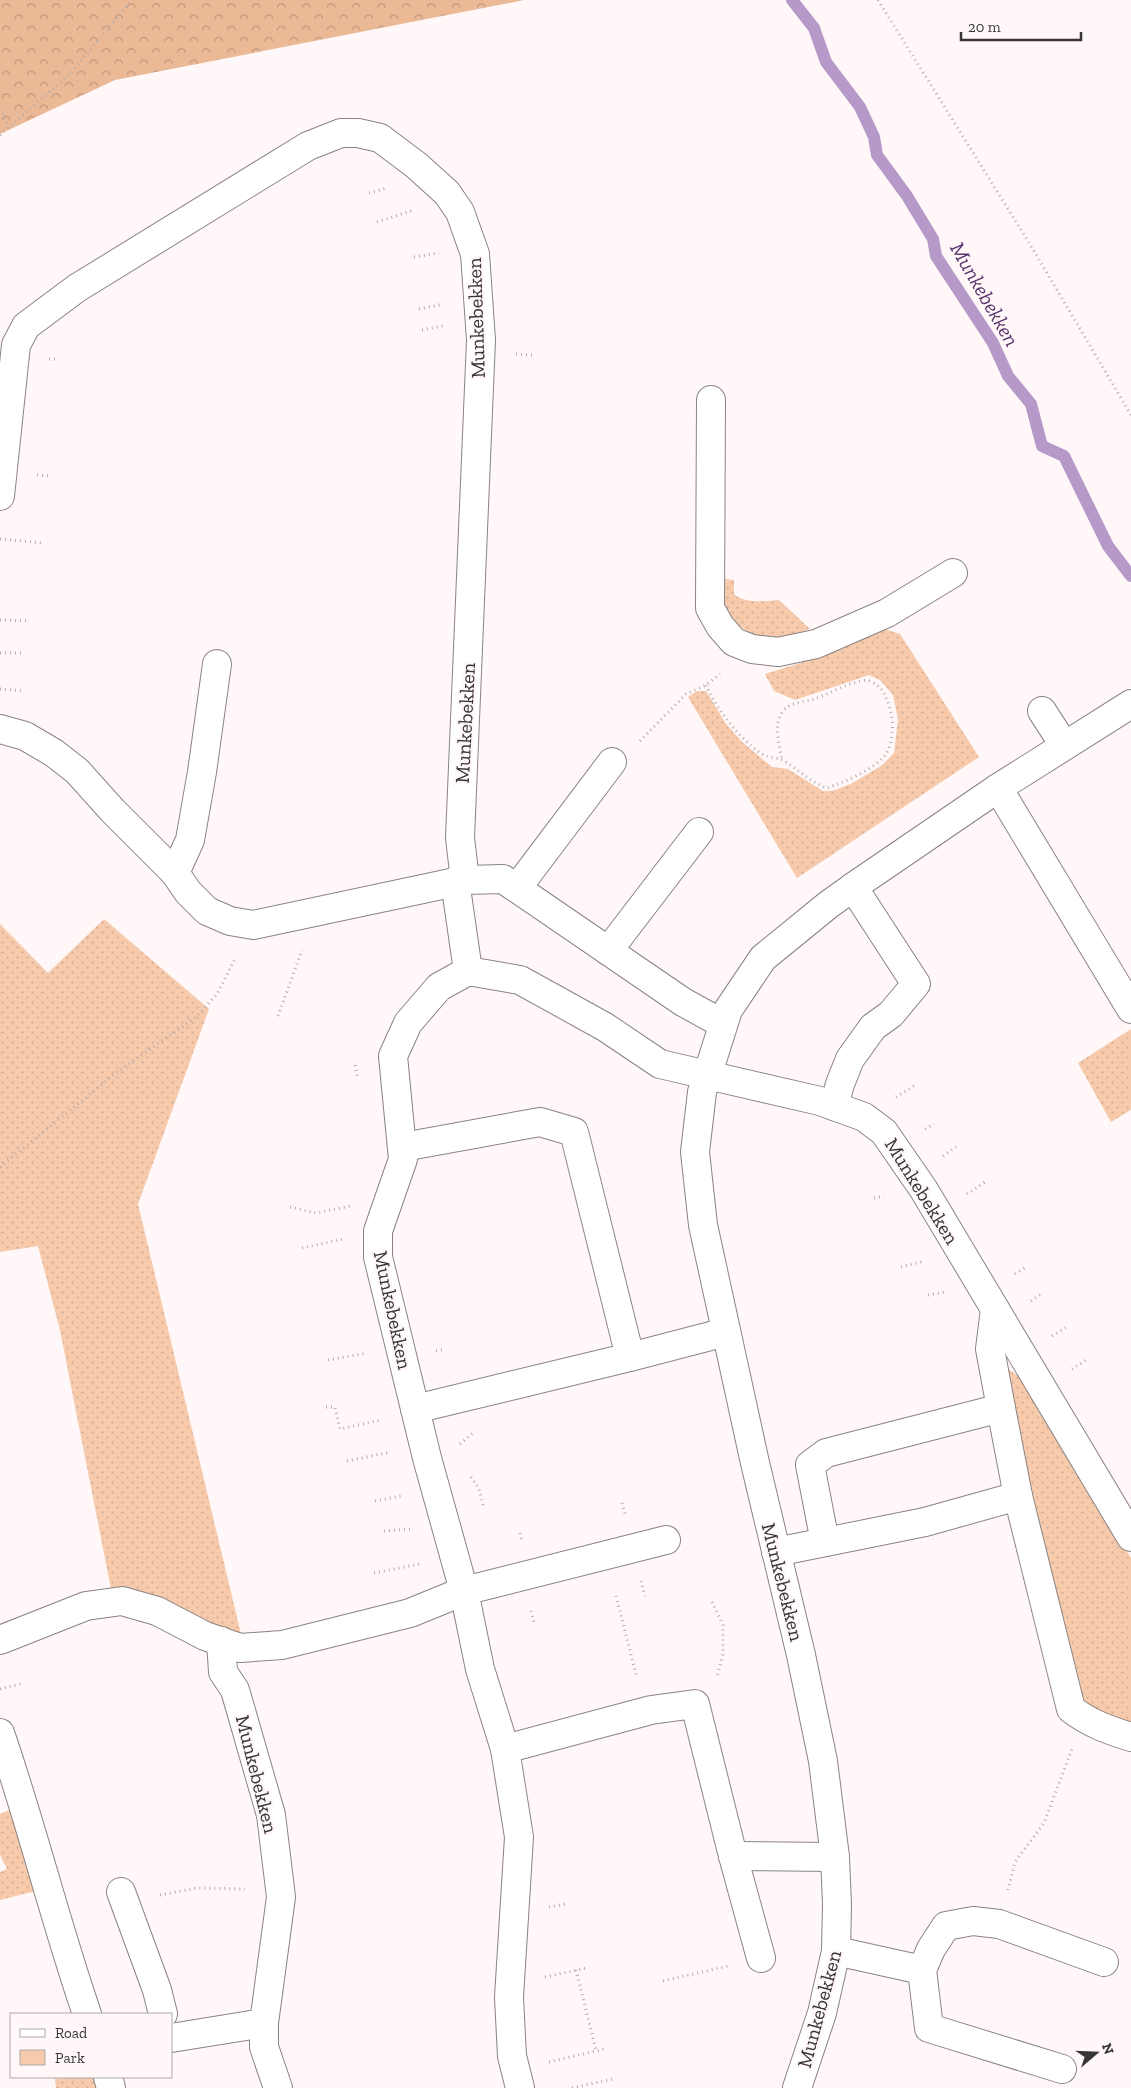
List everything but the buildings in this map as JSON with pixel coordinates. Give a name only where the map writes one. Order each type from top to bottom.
[{"type":"street","name":"Munkebekken","points":[[0,496],[16,345],[26,326],[85,283],[308,146],[341,133],[380,138],[416,165],[446,193],[460,212],[475,254],[481,340],[460,838],[460,881],[468,971]]},
{"type":"street","points":[[711,400],[710,608],[720,626],[734,642],[752,649],[778,652],[816,644],[888,614],[954,573]]},
{"type":"street","points":[[175,873],[190,840],[202,772],[217,664]]},
{"type":"street","name":"Munkebekken","points":[[797,2088],[822,2013],[836,1951],[838,1905],[835,1857],[822,1761],[801,1655],[703,1225],[695,1152],[702,1092],[706,1075],[728,1010],[763,958],[853,887],[998,788],[1131,704]]},
{"type":"street","points":[[1042,711],[1064,746]]},
{"type":"street","points":[[0,729],[25,736],[54,753],[77,771],[175,873],[188,892],[207,911],[230,922],[253,925],[460,881],[502,879],[683,1002],[723,1024]]},
{"type":"street","points":[[516,888],[612,762]]},
{"type":"street","points":[[998,788],[1131,1010]]},
{"type":"street","points":[[608,951],[699,832]]},
{"type":"street","points":[[834,1106],[850,1058],[873,1027],[892,1014],[916,984],[853,887]]},
{"type":"street","name":"Munkebekken","points":[[517,2079],[512,2056],[509,1997],[519,1837],[505,1750],[480,1669],[464,1590],[415,1409],[378,1257],[378,1231],[403,1159],[393,1056],[408,1022],[439,987],[468,971],[520,980],[605,1027],[660,1064],[820,1101],[864,1117],[884,1132],[924,1190],[1131,1537]]},
{"type":"street","points":[[403,1147],[540,1122],[574,1132],[630,1357]]},
{"type":"street","points":[[995,1309],[990,1349],[1018,1496],[1070,1709],[1104,1729],[1131,1737]]},
{"type":"street","points":[[415,1409],[726,1332]]},
{"type":"street","points":[[824,1542],[810,1465],[826,1453],[1002,1408]]},
{"type":"street","points":[[776,1552],[925,1522],[1018,1496]]},
{"type":"street","points":[[0,1640],[86,1606],[122,1601],[156,1611],[240,1648],[282,1645],[410,1613],[464,1590],[666,1540]]},
{"type":"street","name":"Munkebekken","points":[[221,1641],[223,1672],[235,1690],[272,1815],[281,1897],[264,2023],[264,2047],[278,2088]]},
{"type":"street","points":[[505,1750],[640,1713],[695,1704],[733,1856],[762,1958]]},
{"type":"street","points":[[0,1733],[14,1772],[68,1958],[87,2013]]},
{"type":"street","points":[[733,1856],[835,1857]]},
{"type":"street","points":[[123,1897],[164,2013]]},
{"type":"street","points":[[1062,2069],[929,2028],[922,1970],[931,1949],[946,1926],[973,1921],[999,1924],[1104,1962]]},
{"type":"street","points":[[836,1951],[922,1970]]},
{"type":"street","points":[[172,2032],[264,2023]]},
{"type":"path","points":[[0,135],[70,74],[132,0]]},
{"type":"path","points":[[878,0],[1023,232],[1131,416]]},
{"type":"path","points":[[0,109],[9,128]]},
{"type":"path","points":[[368,193],[394,186]]},
{"type":"path","points":[[377,222],[414,210]]},
{"type":"path","points":[[414,257],[443,252]]},
{"type":"path","points":[[419,309],[449,302]]},
{"type":"path","points":[[422,330],[453,324]]},
{"type":"path","points":[[0,539],[43,543]]},
{"type":"path","points":[[0,620],[30,621]]},
{"type":"path","points":[[612,762],[630,752],[686,694],[706,685],[752,649]]},
{"type":"path","points":[[0,653],[22,653]]},
{"type":"path","points":[[706,685],[717,706],[748,743],[772,759],[782,759],[808,778],[827,788],[840,784],[877,762],[886,754],[893,730],[890,708],[881,688],[868,680],[859,681],[814,699],[791,704],[783,710],[778,720],[778,735],[782,759]]},
{"type":"path","points":[[0,689],[23,691]]},
{"type":"path","points":[[278,1016],[315,912]]},
{"type":"path","points":[[0,1167],[116,1073],[196,1017],[218,994],[253,925]]},
{"type":"path","points":[[290,1207],[316,1213],[357,1204]]},
{"type":"path","points":[[302,1248],[344,1239]]},
{"type":"path","points":[[328,1360],[370,1352]]},
{"type":"path","points":[[326,1407],[335,1407],[340,1429],[388,1418]]},
{"type":"path","points":[[456,1447],[476,1431]]},
{"type":"path","points":[[347,1461],[396,1450]]},
{"type":"path","points":[[470,1475],[479,1489],[484,1509]]},
{"type":"path","points":[[374,1501],[406,1494]]},
{"type":"path","points":[[384,1531],[415,1528]]},
{"type":"path","points":[[374,1573],[427,1563]]},
{"type":"path","points":[[616,1596],[638,1682],[637,1703],[640,1713]]},
{"type":"path","points":[[695,1704],[717,1680],[723,1654],[723,1625],[712,1602]]},
{"type":"path","points":[[0,1689],[24,1683]]},
{"type":"path","points":[[999,1924],[1015,1862],[1044,1823],[1083,1718]]},
{"type":"path","points":[[123,1897],[197,1888],[280,1890]]},
{"type":"path","points":[[663,1981],[762,1958]]},
{"type":"path","points":[[576,1970],[596,2050]]},
{"type":"path","points":[[517,2079],[604,2048]]},
{"type":"path","points":[[572,2088],[613,2080]]},
{"type":"green space","points":[[0,0],[524,0],[115,80],[0,134]]},
{"type":"green space","points":[[720,575],[726,579],[734,580],[734,594],[739,597],[755,601],[779,600],[810,629],[775,640],[751,634],[726,616],[720,596]]},
{"type":"green space","points":[[881,628],[900,634],[979,757],[797,878],[688,697],[697,691],[706,691],[726,724],[742,742],[772,767],[788,769],[823,791],[832,791],[851,784],[881,766],[894,753],[898,719],[893,695],[880,680],[869,675],[795,700],[774,691],[765,674],[823,656]]},
{"type":"green space","points":[[104,919],[209,1009],[138,1204],[241,1634],[111,1589],[60,1330],[38,1246],[0,1252],[0,924],[48,973]]},
{"type":"green space","points":[[1131,1029],[1131,1110],[1111,1122],[1078,1063]]},
{"type":"green space","points":[[1002,1365],[1023,1379],[1131,1558],[1131,1736],[1081,1719]]},
{"type":"green space","points":[[12,1809],[36,1891],[0,1900],[0,1872],[7,1869],[0,1855],[0,1814]]},
{"type":"green space","points":[[97,2078],[100,2088],[56,2088],[55,2079]]},
{"type":"waterway","name":"Munkebekken","points":[[792,0],[814,28],[826,62],[860,107],[874,137],[877,155],[907,196],[933,239],[936,256],[993,343],[1008,376],[1031,404],[1042,446],[1064,456],[1108,546],[1131,576]]}]
